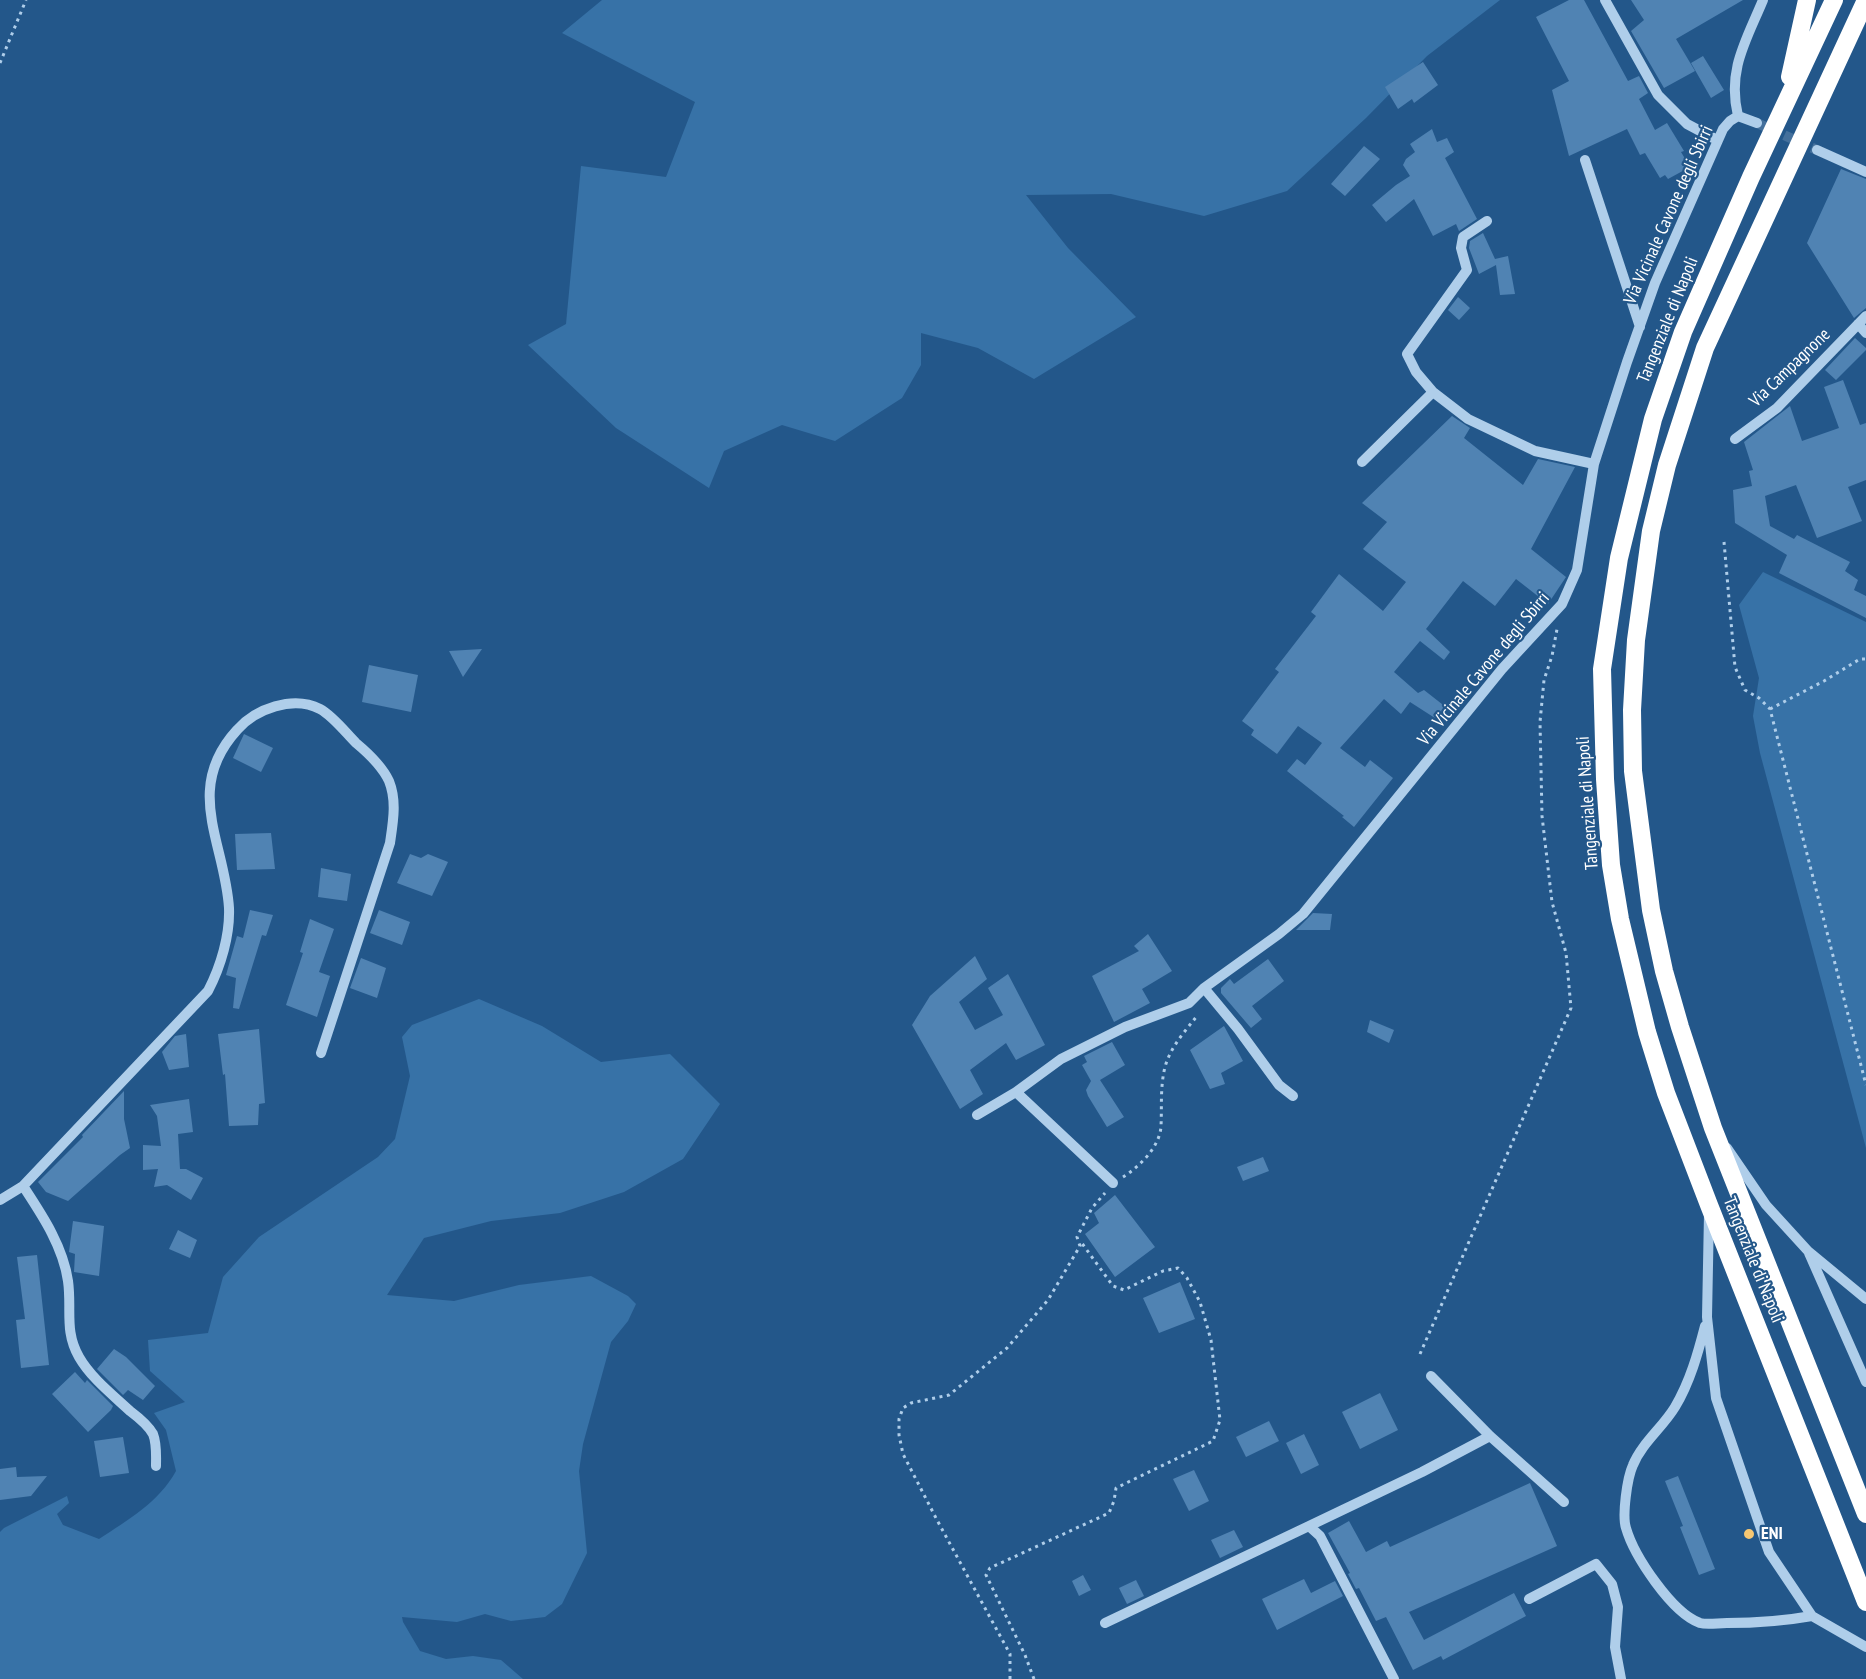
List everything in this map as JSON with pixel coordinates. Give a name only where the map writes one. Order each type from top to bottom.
[{"type":"highway","points":[[1783,111],[1807,0]]},
{"type":"highway","name":"Tangenziale di Napoli","points":[[1834,0],[1751,177],[1683,332],[1653,419],[1619,558],[1602,669],[1605,779],[1611,865],[1620,919],[1647,1032],[1666,1093],[1709,1205],[1866,1602]]},
{"type":"highway","name":"Tangenziale di Napoli","points":[[1866,0],[1705,348],[1667,465],[1651,531],[1636,640],[1632,710],[1633,771],[1651,910],[1667,982],[1713,1128],[1866,1514]]},
{"type":"street","points":[[1605,0],[1658,95],[1687,124],[1718,140]]},
{"type":"street","points":[[1738,116],[1734,100],[1735,68],[1763,0]]},
{"type":"street","name":"Via Vicinale Cavone degli Sbirri","points":[[977,1115],[1016,1092],[1061,1059],[1125,1027],[1189,1003],[1204,988],[1280,934],[1303,914],[1502,669],[1562,604],[1577,570],[1594,464],[1655,283],[1718,140],[1730,121],[1738,116],[1757,123]]},
{"type":"street","points":[[1817,150],[1866,172]]},
{"type":"street","points":[[1585,160],[1640,327]]},
{"type":"street","points":[[1487,222],[1463,237],[1461,248],[1467,270],[1407,354],[1416,372],[1433,393],[1468,418],[1535,451],[1594,464]]},
{"type":"street","points":[[1862,320],[1866,333]]},
{"type":"street","name":"Via Campagnone","points":[[1735,439],[1777,408],[1862,320]]},
{"type":"street","points":[[1362,462],[1433,393]]},
{"type":"street","points":[[0,1200],[23,1186],[208,991],[217,974],[229,926],[229,906],[210,812],[209,792],[213,770],[217,759],[238,728],[262,711],[283,705],[309,705],[321,710],[379,766],[388,778],[394,801],[390,843],[321,1053]]},
{"type":"street","points":[[1204,988],[1238,1029],[1279,1085],[1293,1096]]},
{"type":"street","points":[[1016,1092],[1113,1183]]},
{"type":"street","points":[[1713,1128],[1766,1204],[1808,1251],[1866,1299]]},
{"type":"street","points":[[23,1186],[57,1245],[64,1264],[68,1283],[69,1331],[74,1347],[81,1360],[107,1389],[153,1434],[156,1466]]},
{"type":"street","points":[[1709,1205],[1707,1317],[1716,1398],[1768,1552],[1812,1616],[1866,1647]]},
{"type":"street","points":[[1808,1251],[1866,1382]]},
{"type":"street","points":[[1707,1317],[1697,1358],[1675,1407],[1652,1434],[1632,1466],[1626,1497],[1625,1526],[1636,1553],[1648,1571],[1684,1615],[1702,1624],[1779,1622],[1812,1616]]},
{"type":"street","points":[[1431,1376],[1490,1436],[1564,1502]]},
{"type":"street","points":[[1106,1623],[1422,1472],[1490,1436]]},
{"type":"street","points":[[1309,1526],[1320,1536],[1394,1679]]},
{"type":"street","points":[[1529,1599],[1596,1564],[1612,1584],[1618,1607],[1616,1647],[1621,1679]]},
{"type":"path","points":[[0,63],[26,0]]},
{"type":"path","points":[[1724,542],[1735,667],[1745,690],[1759,698],[1770,709],[1866,1085]]},
{"type":"path","points":[[1419,1354],[1571,1008],[1566,953],[1552,902],[1542,816],[1540,722],[1544,680],[1552,656],[1562,604]]},
{"type":"path","points":[[1770,709],[1860,659],[1866,659]]},
{"type":"path","points":[[1010,1679],[1010,1654],[903,1454],[899,1435],[899,1419],[903,1408],[911,1402],[949,1395],[1007,1348],[1048,1300],[1080,1246],[1077,1237],[1092,1208],[1113,1183],[1136,1169],[1156,1143],[1161,1129],[1162,1085],[1166,1064],[1178,1040],[1198,1014],[1204,988]]},
{"type":"path","points":[[1034,1679],[1025,1655],[986,1575],[990,1568],[1109,1513],[1116,1488],[1213,1441],[1220,1420],[1211,1340],[1200,1302],[1187,1278],[1178,1268],[1162,1270],[1124,1290],[1113,1286],[1077,1237]]},
{"type":"shaded area","points":[[602,0],[1500,0],[1427,56],[1366,118],[1287,191],[1204,216],[1111,194],[1026,195],[1068,248],[1136,317],[1034,379],[978,348],[921,333],[921,365],[902,398],[835,441],[782,425],[724,451],[709,488],[616,428],[528,345],[566,324],[581,166],[666,177],[695,102],[562,33]]},
{"type":"shaded area","points":[[1763,572],[1866,622],[1866,1148],[1760,753],[1753,716],[1759,678],[1739,605]]},
{"type":"shaded area","points":[[479,999],[542,1026],[601,1062],[670,1054],[720,1104],[683,1159],[624,1192],[560,1213],[491,1221],[424,1238],[387,1295],[454,1301],[519,1285],[591,1276],[628,1296],[636,1304],[628,1321],[611,1342],[583,1444],[579,1471],[587,1553],[562,1604],[545,1617],[511,1621],[485,1614],[457,1622],[402,1617],[420,1651],[446,1659],[473,1656],[501,1660],[523,1679],[0,1679],[0,1532],[67,1496],[69,1503],[57,1514],[63,1525],[99,1539],[142,1510],[161,1492],[176,1471],[166,1430],[154,1413],[185,1402],[150,1371],[148,1340],[208,1333],[223,1277],[259,1237],[378,1157],[395,1139],[410,1076],[402,1037],[412,1025]]},
{"type":"building","points":[[1569,0],[1584,0],[1628,81],[1639,76],[1648,93],[1639,99],[1655,130],[1667,123],[1684,151],[1681,152],[1690,167],[1668,179],[1665,175],[1660,178],[1645,153],[1640,155],[1627,129],[1569,156],[1552,90],[1569,81],[1536,17]]},
{"type":"building","points":[[1631,0],[1743,0],[1676,39],[1695,71],[1664,88],[1631,31],[1644,20]]},
{"type":"building","points":[[1703,56],[1724,90],[1711,98],[1691,63]]},
{"type":"building","points":[[1423,62],[1438,85],[1414,103],[1412,99],[1398,109],[1385,87]]},
{"type":"building","points":[[1432,129],[1437,142],[1447,138],[1454,152],[1445,158],[1477,219],[1459,231],[1456,224],[1433,236],[1414,199],[1386,222],[1372,205],[1410,176],[1403,165],[1406,159],[1415,152],[1410,144]]},
{"type":"building","points":[[1364,146],[1380,159],[1345,196],[1331,184]]},
{"type":"building","points":[[1841,169],[1866,179],[1866,308],[1854,318],[1807,243]]},
{"type":"building","points":[[1483,233],[1495,259],[1508,256],[1515,294],[1500,295],[1496,265],[1479,274],[1469,248],[1470,241]]},
{"type":"building","points":[[1458,297],[1470,308],[1459,320],[1448,310]]},
{"type":"building","points":[[1855,338],[1866,350],[1836,380],[1825,370]]},
{"type":"building","points":[[1843,380],[1860,425],[1866,423],[1866,480],[1848,487],[1862,521],[1817,538],[1796,485],[1765,496],[1770,526],[1794,539],[1797,535],[1850,562],[1845,571],[1858,580],[1854,590],[1866,596],[1866,618],[1779,573],[1787,555],[1735,523],[1733,490],[1752,486],[1749,471],[1753,470],[1744,442],[1790,406],[1802,441],[1839,428],[1824,387]]},
{"type":"building","points":[[1452,416],[1470,428],[1464,438],[1523,485],[1538,459],[1575,467],[1531,549],[1566,577],[1548,604],[1516,579],[1495,606],[1463,581],[1426,629],[1450,652],[1444,660],[1420,641],[1394,672],[1418,693],[1424,690],[1447,708],[1438,720],[1410,702],[1401,714],[1384,699],[1340,748],[1365,767],[1370,760],[1393,778],[1354,827],[1342,817],[1344,816],[1287,771],[1297,759],[1305,765],[1322,743],[1298,726],[1277,754],[1251,735],[1254,730],[1242,721],[1279,672],[1275,669],[1316,616],[1311,612],[1339,574],[1383,611],[1406,582],[1363,549],[1387,522],[1362,503]]},
{"type":"building","points":[[482,649],[463,677],[449,651]]},
{"type":"building","points":[[369,665],[418,675],[411,712],[362,702]]},
{"type":"building","points":[[244,734],[273,748],[261,772],[233,758]]},
{"type":"building","points":[[271,833],[275,869],[237,870],[235,834]]},
{"type":"building","points":[[410,854],[421,858],[428,854],[448,862],[432,896],[397,883]]},
{"type":"building","points":[[321,868],[351,874],[347,901],[318,897]]},
{"type":"building","points":[[250,910],[273,915],[266,936],[262,935],[239,1009],[233,1008],[236,978],[226,975],[237,936],[243,938]]},
{"type":"building","points":[[379,910],[410,922],[402,945],[370,933]]},
{"type":"building","points":[[1313,913],[1332,914],[1330,930],[1296,930]]},
{"type":"building","points":[[310,919],[334,929],[319,972],[330,976],[317,1017],[286,1005],[303,953],[300,952]]},
{"type":"building","points":[[1148,934],[1172,971],[1142,989],[1150,1003],[1114,1022],[1092,976],[1139,951],[1134,946]]},
{"type":"building","points":[[975,956],[987,979],[959,1002],[975,1030],[1003,1015],[988,988],[1008,974],[1045,1045],[1016,1060],[1006,1043],[970,1070],[983,1094],[960,1109],[912,1025],[930,996]]},
{"type":"building","points":[[361,958],[386,968],[377,998],[350,988]]},
{"type":"building","points":[[1268,959],[1284,981],[1252,1006],[1262,1019],[1251,1028],[1221,993],[1221,988],[1230,979],[1234,984]]},
{"type":"building","points":[[1370,1020],[1394,1030],[1389,1043],[1367,1032]]},
{"type":"building","points":[[1224,1026],[1243,1061],[1221,1073],[1225,1084],[1210,1089],[1190,1050]]},
{"type":"building","points":[[259,1029],[265,1103],[259,1104],[258,1125],[229,1126],[225,1074],[223,1075],[218,1034]]},
{"type":"building","points":[[186,1034],[189,1067],[169,1070],[162,1052],[175,1036]]},
{"type":"building","points":[[1112,1042],[1125,1065],[1100,1080],[1124,1117],[1107,1127],[1088,1096],[1086,1090],[1091,1081],[1082,1065],[1087,1062],[1084,1056]]},
{"type":"building","points":[[124,1091],[124,1119],[130,1148],[68,1201],[46,1192],[38,1182]]},
{"type":"building","points":[[189,1099],[193,1132],[178,1134],[180,1169],[186,1169],[203,1178],[191,1200],[167,1185],[154,1187],[158,1169],[143,1170],[143,1145],[161,1146],[157,1116],[150,1105]]},
{"type":"building","points":[[1263,1157],[1269,1171],[1243,1181],[1237,1167]]},
{"type":"building","points":[[1115,1195],[1155,1247],[1115,1277],[1085,1234],[1099,1223],[1094,1213]]},
{"type":"building","points":[[73,1221],[104,1226],[99,1276],[74,1272],[75,1254],[69,1252]]},
{"type":"building","points":[[178,1230],[197,1240],[190,1258],[169,1249]]},
{"type":"building","points":[[37,1255],[49,1365],[21,1368],[16,1320],[25,1319],[17,1257]]},
{"type":"building","points":[[1180,1282],[1195,1319],[1159,1333],[1143,1298]]},
{"type":"building","points":[[114,1349],[126,1357],[155,1386],[143,1400],[128,1390],[123,1395],[97,1369]]},
{"type":"building","points":[[75,1372],[85,1383],[87,1380],[113,1406],[88,1432],[52,1394]]},
{"type":"building","points":[[1380,1393],[1398,1430],[1360,1449],[1342,1412]]},
{"type":"building","points":[[1269,1421],[1279,1441],[1246,1457],[1236,1437]]},
{"type":"building","points":[[1304,1434],[1319,1465],[1301,1474],[1286,1443]]},
{"type":"building","points":[[123,1437],[129,1473],[100,1477],[94,1441]]},
{"type":"building","points":[[16,1467],[17,1477],[47,1476],[31,1496],[0,1500],[0,1469]]},
{"type":"building","points":[[1194,1470],[1209,1501],[1189,1511],[1173,1479]]},
{"type":"building","points":[[1678,1476],[1715,1569],[1699,1575],[1665,1481]]},
{"type":"building","points":[[1530,1483],[1557,1546],[1409,1612],[1424,1640],[1514,1593],[1526,1616],[1443,1660],[1441,1656],[1413,1670],[1386,1617],[1376,1621],[1359,1588],[1356,1589],[1328,1533],[1349,1521],[1366,1552],[1387,1541],[1390,1547]]},
{"type":"building","points":[[1234,1530],[1243,1547],[1220,1558],[1211,1540]]},
{"type":"building","points":[[1083,1575],[1091,1590],[1079,1596],[1072,1581]]},
{"type":"building","points":[[1304,1579],[1311,1593],[1335,1581],[1343,1596],[1277,1630],[1262,1599]]},
{"type":"building","points":[[1136,1580],[1144,1596],[1127,1604],[1119,1588]]},
{"type":"tunnel","points":[[1757,123],[1817,150]]},
{"type":"place","name":"ENI","points":[[1749,1534]]}]
